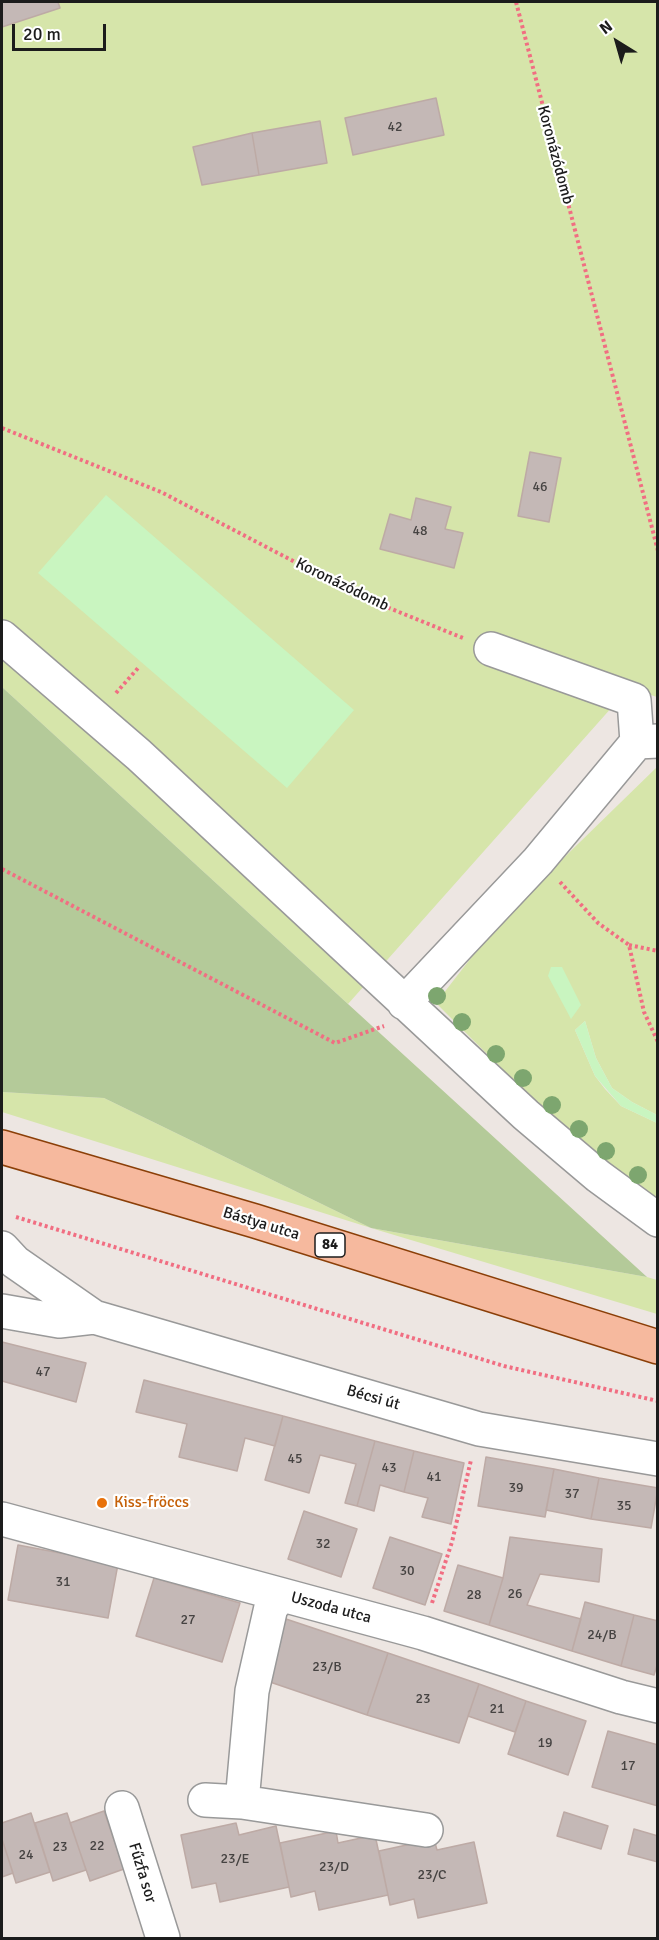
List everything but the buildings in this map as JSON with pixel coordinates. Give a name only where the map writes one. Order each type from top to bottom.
[{"type":"main road","name":"Bástya utca","points":[[2,1147],[255,1221],[657,1347]]},
{"type":"street","points":[[2,637],[139,755],[526,1115],[598,1176],[657,1220]]},
{"type":"street","points":[[404,1003],[647,741],[634,700],[492,649]]},
{"type":"street","name":"Bécsi út","points":[[2,1248],[15,1262],[94,1317],[478,1429],[657,1459]]},
{"type":"street","name":"Bécsi út","points":[[2,1311],[59,1321],[94,1317]]},
{"type":"street","name":"Uszoda utca","points":[[2,1519],[423,1633],[621,1697],[657,1706]]},
{"type":"street","points":[[242,1802],[252,1691],[271,1607],[282,1595]]},
{"type":"street","points":[[205,1800],[242,1802],[426,1830]]},
{"type":"street","name":"Fűzfa sor","points":[[122,1808],[162,1938]]},
{"type":"path","name":"Koronázódomb","points":[[516,2],[657,551]]},
{"type":"path","name":"Koronázódomb","points":[[2,428],[161,492],[362,597],[492,649]]},
{"type":"path","points":[[113,696],[139,667]]},
{"type":"path","points":[[538,861],[598,923],[629,945],[657,951]]},
{"type":"path","points":[[2,868],[335,1043],[382,1027]]},
{"type":"path","points":[[629,945],[644,1012],[657,1042]]},
{"type":"path","points":[[9,1215],[504,1366],[657,1401]]},
{"type":"path","points":[[423,1633],[452,1542],[478,1429]]},
{"type":"green space","points":[[2,2],[657,2],[657,697],[629,688],[348,1004],[2,687]]},
{"type":"green space","points":[[106,495],[354,710],[287,788],[38,573]]},
{"type":"green space","points":[[2,687],[647,1277],[371,1228],[104,1098],[2,1092]]},
{"type":"green space","points":[[657,767],[657,1115],[612,1088],[596,1058],[585,1021],[575,1030],[595,1076],[605,1089],[621,1106],[657,1123],[657,1208],[599,1166],[436,1003],[502,918]]},
{"type":"green space","points":[[551,967],[562,967],[581,1005],[571,1019],[548,976]]},
{"type":"green space","points":[[585,1021],[596,1058],[612,1088],[657,1115],[657,1123],[621,1106],[595,1076],[575,1030]]},
{"type":"green space","points":[[2,1092],[104,1098],[371,1228],[2,1112]]},
{"type":"green space","points":[[371,1228],[657,1280],[657,1314]]},
{"type":"place","name":"Kiss-fröccs","points":[[102,1503]]}]
